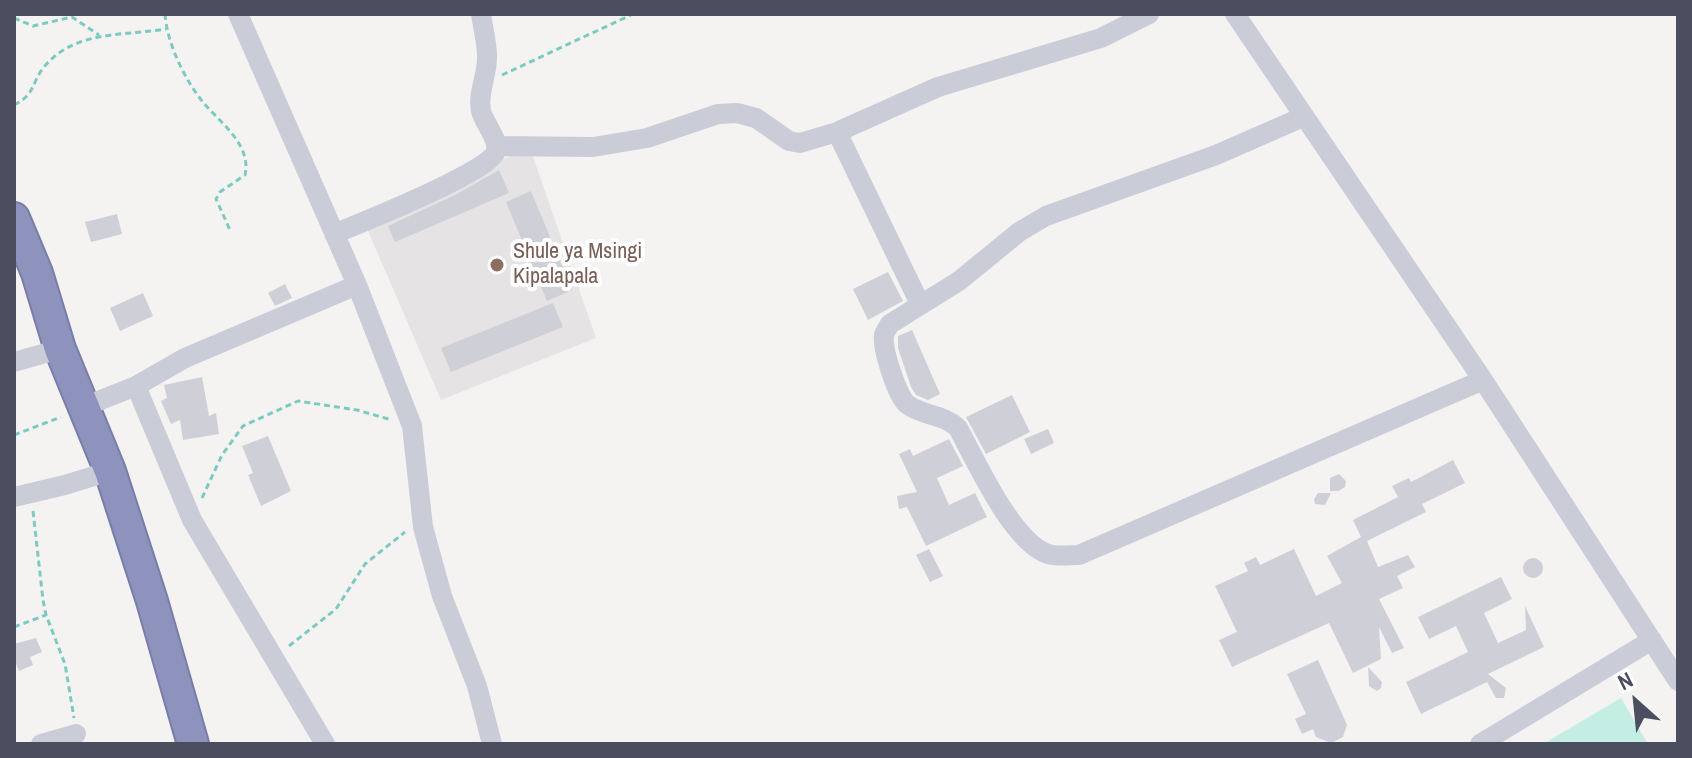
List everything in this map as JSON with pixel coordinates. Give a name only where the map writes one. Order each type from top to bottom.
[{"type":"highway","points":[[14,218],[37,273],[60,349],[110,471],[193,744]]},
{"type":"street","points":[[238,14],[357,285],[412,426],[423,527],[442,596],[477,686],[492,744]]},
{"type":"street","points":[[334,234],[436,190],[486,164],[494,156],[496,146],[481,111],[487,56],[481,14]]},
{"type":"street","points":[[496,146],[593,147],[647,138],[718,114],[737,113],[756,118],[789,141],[800,143],[837,132],[938,87],[1101,38],[1149,14]]},
{"type":"street","points":[[1235,14],[1483,380],[1678,681]]},
{"type":"street","points":[[1303,117],[1216,155],[1046,216],[1008,240],[959,281],[890,324],[884,333],[885,349],[904,402],[917,410],[949,420],[958,428],[1007,517],[1027,539],[1047,554],[1079,555],[1483,380]]},
{"type":"street","points":[[837,132],[920,304]]},
{"type":"street","points":[[83,407],[136,386],[185,358],[357,285]]},
{"type":"street","points":[[14,362],[60,349]]},
{"type":"street","points":[[136,386],[192,520],[325,744]]},
{"type":"street","points":[[22,494],[110,471]]},
{"type":"street","points":[[1480,744],[1652,640]]},
{"type":"street","points":[[41,744],[76,734]]},
{"type":"path","points":[[165,14],[166,29],[185,75],[202,101],[231,133],[245,156],[245,175],[217,196],[216,203],[230,230]]},
{"type":"path","points":[[485,83],[633,14]]},
{"type":"path","points":[[14,18],[33,26],[72,17],[99,35]]},
{"type":"path","points":[[14,105],[34,90],[43,69],[56,56],[99,35],[166,29]]},
{"type":"path","points":[[192,520],[222,455],[243,426],[298,401],[357,410],[412,426]]},
{"type":"path","points":[[14,435],[83,407]]},
{"type":"path","points":[[22,494],[46,615],[70,682],[76,734]]},
{"type":"path","points":[[273,658],[336,609],[365,564],[383,547],[403,533],[423,527]]},
{"type":"path","points":[[14,627],[46,615]]},
{"type":"shaded area","points":[[530,148],[596,338],[441,400],[362,217]]},
{"type":"green space","points":[[1621,698],[1648,744],[1543,744]]},
{"type":"building","points":[[499,170],[509,193],[395,242],[388,226],[455,195]]},
{"type":"building","points":[[531,191],[572,290],[547,301],[506,202]]},
{"type":"building","points":[[117,214],[122,234],[91,242],[85,222]]},
{"type":"building","points":[[888,272],[903,301],[868,320],[853,289]]},
{"type":"building","points":[[285,284],[292,298],[275,306],[268,293]]},
{"type":"building","points":[[143,293],[153,316],[120,331],[110,308]]},
{"type":"building","points":[[553,303],[563,327],[451,372],[441,348]]},
{"type":"building","points":[[912,330],[940,394],[928,400],[916,395],[911,387],[898,348],[898,336]]},
{"type":"building","points":[[202,377],[209,416],[216,413],[219,434],[183,440],[180,420],[171,424],[161,401],[167,398],[164,385]]},
{"type":"building","points":[[1012,395],[1030,432],[986,454],[966,417]]},
{"type":"building","points":[[1048,429],[1054,443],[1031,454],[1024,439]]},
{"type":"building","points":[[268,436],[291,491],[261,506],[248,475],[253,473],[242,446]]},
{"type":"building","points":[[949,439],[963,466],[937,478],[949,505],[975,493],[987,517],[926,546],[907,507],[899,509],[897,496],[917,492],[899,454],[910,449],[913,456]]},
{"type":"building","points":[[1453,460],[1465,483],[1422,504],[1426,512],[1367,541],[1378,567],[1408,555],[1415,567],[1397,576],[1403,588],[1379,599],[1404,648],[1392,653],[1379,627],[1381,659],[1353,673],[1329,623],[1232,667],[1219,640],[1237,632],[1215,586],[1248,571],[1244,563],[1256,557],[1260,565],[1294,549],[1316,596],[1342,583],[1327,556],[1361,537],[1353,520],[1398,497],[1392,486],[1409,478],[1411,482]]},
{"type":"building","points":[[1339,474],[1346,481],[1345,487],[1330,491],[1330,478]]},
{"type":"building","points":[[1318,493],[1331,493],[1325,505],[1315,504]]},
{"type":"building","points":[[929,549],[943,576],[930,582],[916,555]]},
{"type":"building","points":[[1533,558],[1540,561],[1543,568],[1540,575],[1533,578],[1526,575],[1523,568],[1526,561]]},
{"type":"building","points":[[1501,577],[1512,599],[1484,613],[1498,643],[1526,630],[1525,606],[1544,647],[1488,674],[1506,688],[1504,698],[1496,698],[1487,682],[1421,714],[1406,682],[1468,652],[1456,626],[1429,639],[1418,617]]},
{"type":"building","points":[[36,638],[42,652],[30,657],[33,665],[19,671],[14,659],[14,644]]},
{"type":"building","points":[[1318,660],[1347,725],[1343,737],[1331,743],[1316,737],[1313,729],[1302,734],[1295,719],[1306,714],[1287,674]]},
{"type":"building","points":[[1368,667],[1382,682],[1377,691],[1369,686]]},
{"type":"place","name":"Shule ya Msingi Kipalapala","points":[[497,265]]}]
